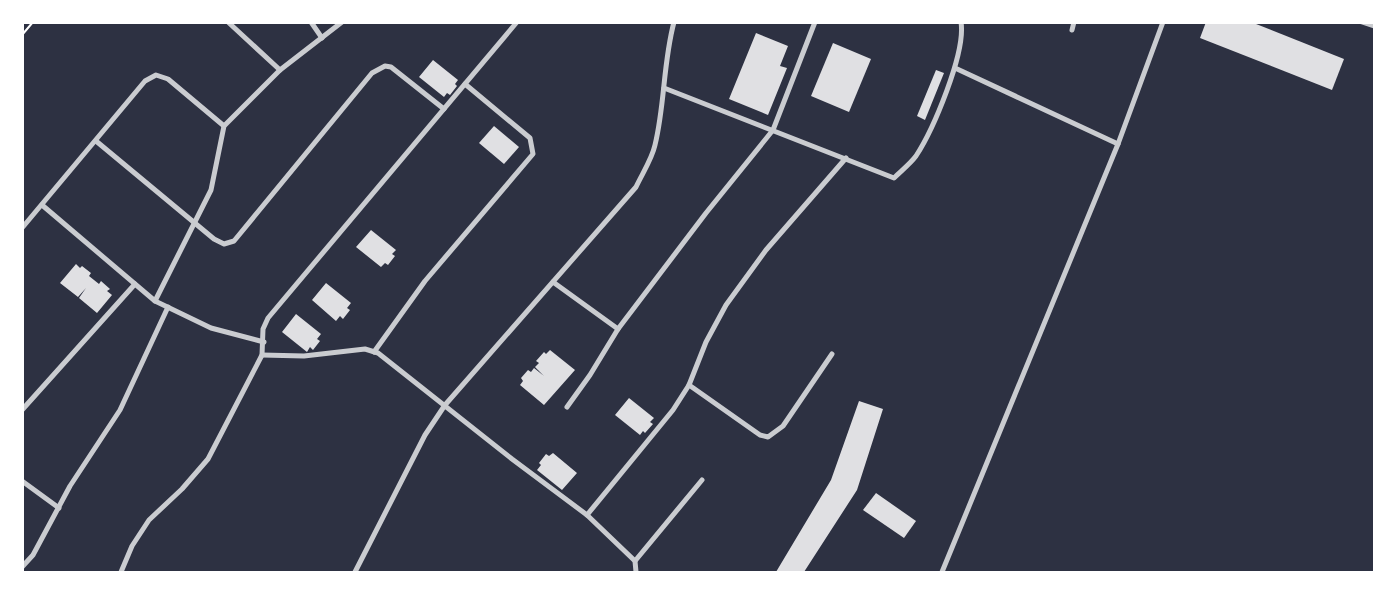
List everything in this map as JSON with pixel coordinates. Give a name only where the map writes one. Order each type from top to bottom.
[{"type":"street","points":[[228,22],[280,70]]},
{"type":"street","points":[[311,22],[322,38]]},
{"type":"street","points":[[156,301],[211,190],[224,126],[280,70],[342,22]]},
{"type":"street","points":[[121,572],[132,546],[149,520],[182,489],[208,459],[262,355],[263,329],[268,318],[517,22]]},
{"type":"street","points":[[354,572],[425,435],[445,405],[636,187],[655,147],[664,88],[665,61],[674,22]]},
{"type":"street","points":[[567,407],[590,375],[618,329],[706,213],[773,130],[815,22]]},
{"type":"street","points":[[664,88],[894,178],[915,158],[955,68],[963,33],[962,22]]},
{"type":"street","points":[[1072,30],[1074,22]]},
{"type":"street","points":[[942,572],[1118,144],[1163,22]]},
{"type":"street","points":[[1362,22],[1374,26]]},
{"type":"street","points":[[96,141],[194,223],[214,239],[224,244],[234,241],[372,73],[385,66],[391,67],[444,109]]},
{"type":"street","points":[[955,68],[1118,144]]},
{"type":"street","points":[[22,228],[145,81],[156,75],[168,79],[224,126]]},
{"type":"street","points":[[374,352],[425,281],[533,154],[530,138],[465,84]]},
{"type":"street","points":[[587,515],[673,410],[689,385],[706,342],[726,305],[766,250],[846,158]]},
{"type":"street","points":[[42,205],[156,301],[211,328],[264,342]]},
{"type":"street","points":[[553,282],[618,329]]},
{"type":"street","points":[[22,410],[135,284]]},
{"type":"street","points":[[22,567],[33,555],[59,508],[120,410],[168,307]]},
{"type":"street","points":[[262,355],[304,356],[365,349],[374,352],[587,515],[635,560],[636,572]]},
{"type":"street","points":[[689,385],[760,435],[768,437],[782,426],[832,354]]},
{"type":"street","points":[[635,560],[702,480]]},
{"type":"street","points":[[22,481],[59,508]]},
{"type":"path","points":[[22,35],[33,22]]},
{"type":"building","points":[[1206,22],[1251,22],[1344,59],[1332,90],[1200,38]]},
{"type":"building","points":[[756,33],[788,46],[780,66],[787,68],[768,115],[729,99]]},
{"type":"building","points":[[833,43],[871,59],[849,112],[811,96]]},
{"type":"building","points":[[433,60],[458,80],[455,84],[457,86],[450,95],[447,93],[444,97],[419,77]]},
{"type":"building","points":[[936,70],[944,73],[925,120],[917,116]]},
{"type":"building","points":[[494,126],[519,147],[504,164],[479,143]]},
{"type":"building","points":[[371,230],[396,250],[392,254],[395,256],[388,265],[385,263],[381,267],[356,247]]},
{"type":"building","points":[[76,264],[91,273],[89,276],[99,284],[101,281],[110,289],[107,291],[112,295],[97,313],[79,298],[86,288],[78,297],[60,283]]},
{"type":"building","points":[[326,283],[351,303],[347,308],[350,310],[343,319],[340,316],[336,321],[312,300]]},
{"type":"building","points":[[296,314],[321,334],[317,339],[320,341],[313,350],[310,347],[307,352],[282,332]]},
{"type":"building","points":[[550,350],[575,370],[544,405],[520,385],[523,381],[521,378],[528,370],[531,372],[534,368],[544,376],[535,367],[539,363],[536,361],[544,352],[546,354]]},
{"type":"building","points":[[629,398],[654,418],[650,422],[653,424],[645,433],[643,431],[640,435],[615,415]]},
{"type":"building","points":[[859,401],[883,409],[857,490],[804,572],[776,572],[831,480]]},
{"type":"building","points":[[553,453],[577,473],[562,490],[537,470],[541,465],[539,463],[546,454],[549,456]]},
{"type":"building","points":[[876,493],[916,521],[904,538],[863,510]]}]
